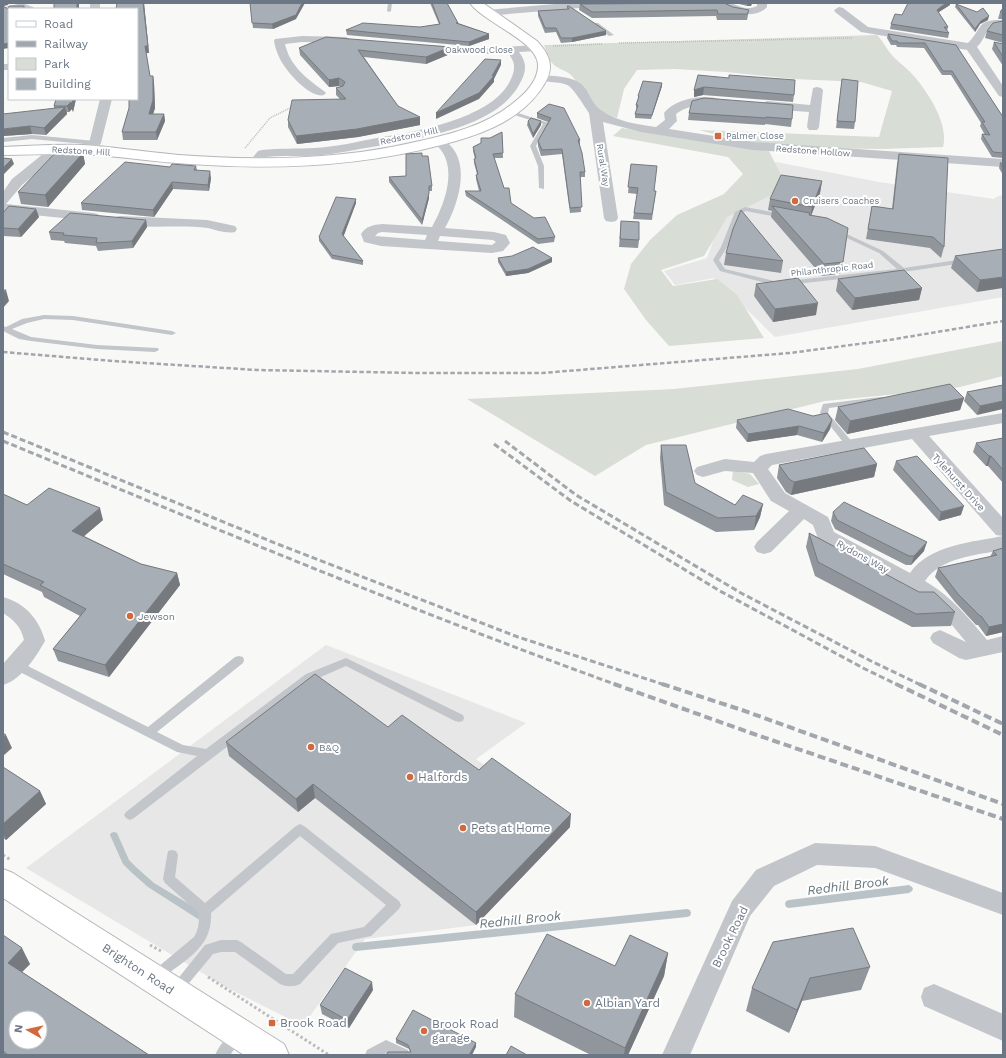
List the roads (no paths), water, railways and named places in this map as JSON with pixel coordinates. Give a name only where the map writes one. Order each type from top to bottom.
[{"type":"main road","points":[[476,3],[486,13],[536,48],[543,57],[543,71]]},
{"type":"main road","name":"Redstone Hill","points":[[3,151],[93,147],[167,158],[233,162],[302,162],[328,160],[404,149],[439,141],[476,129],[510,112],[529,97],[543,71]]},
{"type":"main road","name":"Brighton Road","points":[[7,889],[168,976],[230,1044],[273,1055]]},
{"type":"street","points":[[486,13],[571,8],[615,3],[662,3]]},
{"type":"street","points":[[722,3],[734,9],[749,11],[759,9],[762,7],[762,3]]},
{"type":"street","points":[[839,10],[865,30],[974,44],[990,44]]},
{"type":"street","points":[[974,44],[986,24],[1003,23]]},
{"type":"street","points":[[333,91],[314,95],[303,81],[291,71],[280,51],[278,37],[359,40]]},
{"type":"street","points":[[974,44],[1003,94]]},
{"type":"street","name":"Oakwood Close","points":[[415,46],[455,51],[512,51],[536,48]]},
{"type":"street","name":"Redstone Hill","points":[[255,162],[262,154],[279,152],[313,152],[353,147],[427,133],[459,122],[502,100],[512,88],[522,67],[519,58],[512,51]]},
{"type":"street","name":"Redstone Hollow","points":[[543,71],[571,82],[581,91],[584,99],[595,112],[609,121],[753,146],[1003,163]]},
{"type":"street","points":[[813,127],[817,90]]},
{"type":"street","points":[[93,147],[106,100]]},
{"type":"street","points":[[660,130],[671,121],[670,113],[679,105],[703,100],[727,102]]},
{"type":"street","points":[[759,104],[815,109]]},
{"type":"street","name":"Rural Way","points":[[595,112],[611,218]]},
{"type":"street","points":[[432,238],[442,222],[453,193],[454,179],[452,159],[449,151],[439,141]]},
{"type":"street","points":[[3,202],[17,182],[57,149]]},
{"type":"street","points":[[3,181],[17,182]]},
{"type":"street","points":[[3,208],[160,223],[207,224],[230,229]]},
{"type":"street","points":[[703,471],[725,465],[759,468],[766,460],[1003,418]]},
{"type":"street","name":"Tylehurst Drive","points":[[916,433],[1003,530]]},
{"type":"street","name":"Rydons Way","points":[[759,468],[778,497],[821,520],[826,536],[934,595],[954,614],[983,648]]},
{"type":"street","points":[[764,547],[802,511]]},
{"type":"street","points":[[913,583],[925,568],[939,560],[965,550],[1003,543]]},
{"type":"street","points":[[3,604],[19,612],[33,631],[35,641],[10,671]]},
{"type":"street","points":[[940,638],[966,652],[1003,644]]},
{"type":"street","name":"Brook Road","points":[[676,1055],[741,909],[765,878],[815,854],[875,858],[1003,904]]},
{"type":"street","points":[[934,997],[1003,1028]]},
{"type":"lane","points":[[389,11],[390,3]]},
{"type":"lane","points":[[593,22],[611,35]]},
{"type":"lane","points":[[510,112],[546,123],[533,146],[540,166],[542,188]]},
{"type":"lane","points":[[3,140],[32,138],[93,147]]},
{"type":"lane","name":"Philanthropic Road","points":[[792,218],[746,209],[738,212],[724,247],[716,260],[722,270],[778,284],[903,270],[972,260]]},
{"type":"lane","name":"Philanthropic Road","points":[[828,227],[846,237],[881,252],[903,270]]},
{"type":"lane","points":[[5,328],[25,321],[44,317],[73,318],[172,333]]},
{"type":"lane","points":[[5,328],[22,337],[31,339],[97,347],[155,350]]},
{"type":"lane","points":[[850,445],[824,413],[826,406],[889,398]]},
{"type":"lane","points":[[149,732],[238,660]]},
{"type":"lane","points":[[130,815],[310,677],[346,662],[459,718]]},
{"type":"lane","points":[[10,671],[149,732],[181,749],[208,754]]},
{"type":"lane","points":[[168,976],[194,968],[209,949],[221,946],[237,946],[284,980],[296,980],[335,938],[367,932],[396,904],[300,829],[205,911]]},
{"type":"lane","points":[[168,976],[200,941],[206,919],[205,911],[169,879],[172,855]]},
{"type":"lane","points":[[372,1055],[386,1046],[403,1055]]},
{"type":"waterway","name":"Redhill Brook","points":[[114,835],[126,862],[134,870],[151,885],[201,916]]},
{"type":"waterway","name":"Redhill Brook","points":[[789,904],[909,889]]},
{"type":"waterway","name":"Redhill Brook","points":[[356,947],[687,913]]},
{"type":"railway","points":[[3,352],[113,361],[257,370],[419,373],[542,373],[790,353],[889,340],[1003,321]]},
{"type":"railway","points":[[3,432],[280,545],[518,637],[665,685]]},
{"type":"railway","points":[[3,441],[386,597],[617,685]]},
{"type":"railway","points":[[505,441],[576,495],[741,593],[871,661],[921,685]]},
{"type":"railway","points":[[494,444],[571,501],[720,591],[865,669],[898,685]]},
{"type":"railway","points":[[614,684],[751,733],[1003,819]]},
{"type":"railway","points":[[662,684],[742,710],[1003,804]]},
{"type":"railway","points":[[896,684],[1003,735]]},
{"type":"railway","points":[[919,684],[1003,724]]},
{"type":"place","name":"Palmer Close","points":[[718,136]]},
{"type":"place","name":"Cruisers Coaches","points":[[795,201]]},
{"type":"place","name":"Jewson","points":[[130,616]]},
{"type":"place","name":"B&Q","points":[[311,747]]},
{"type":"place","name":"Halfords","points":[[410,777]]},
{"type":"place","name":"Pets at Home","points":[[463,828]]},
{"type":"place","name":"Albian Yard","points":[[587,1003]]},
{"type":"place","name":"Brook Road","points":[[272,1023]]},
{"type":"place","name":"Brook Road garage","points":[[424,1031]]}]
